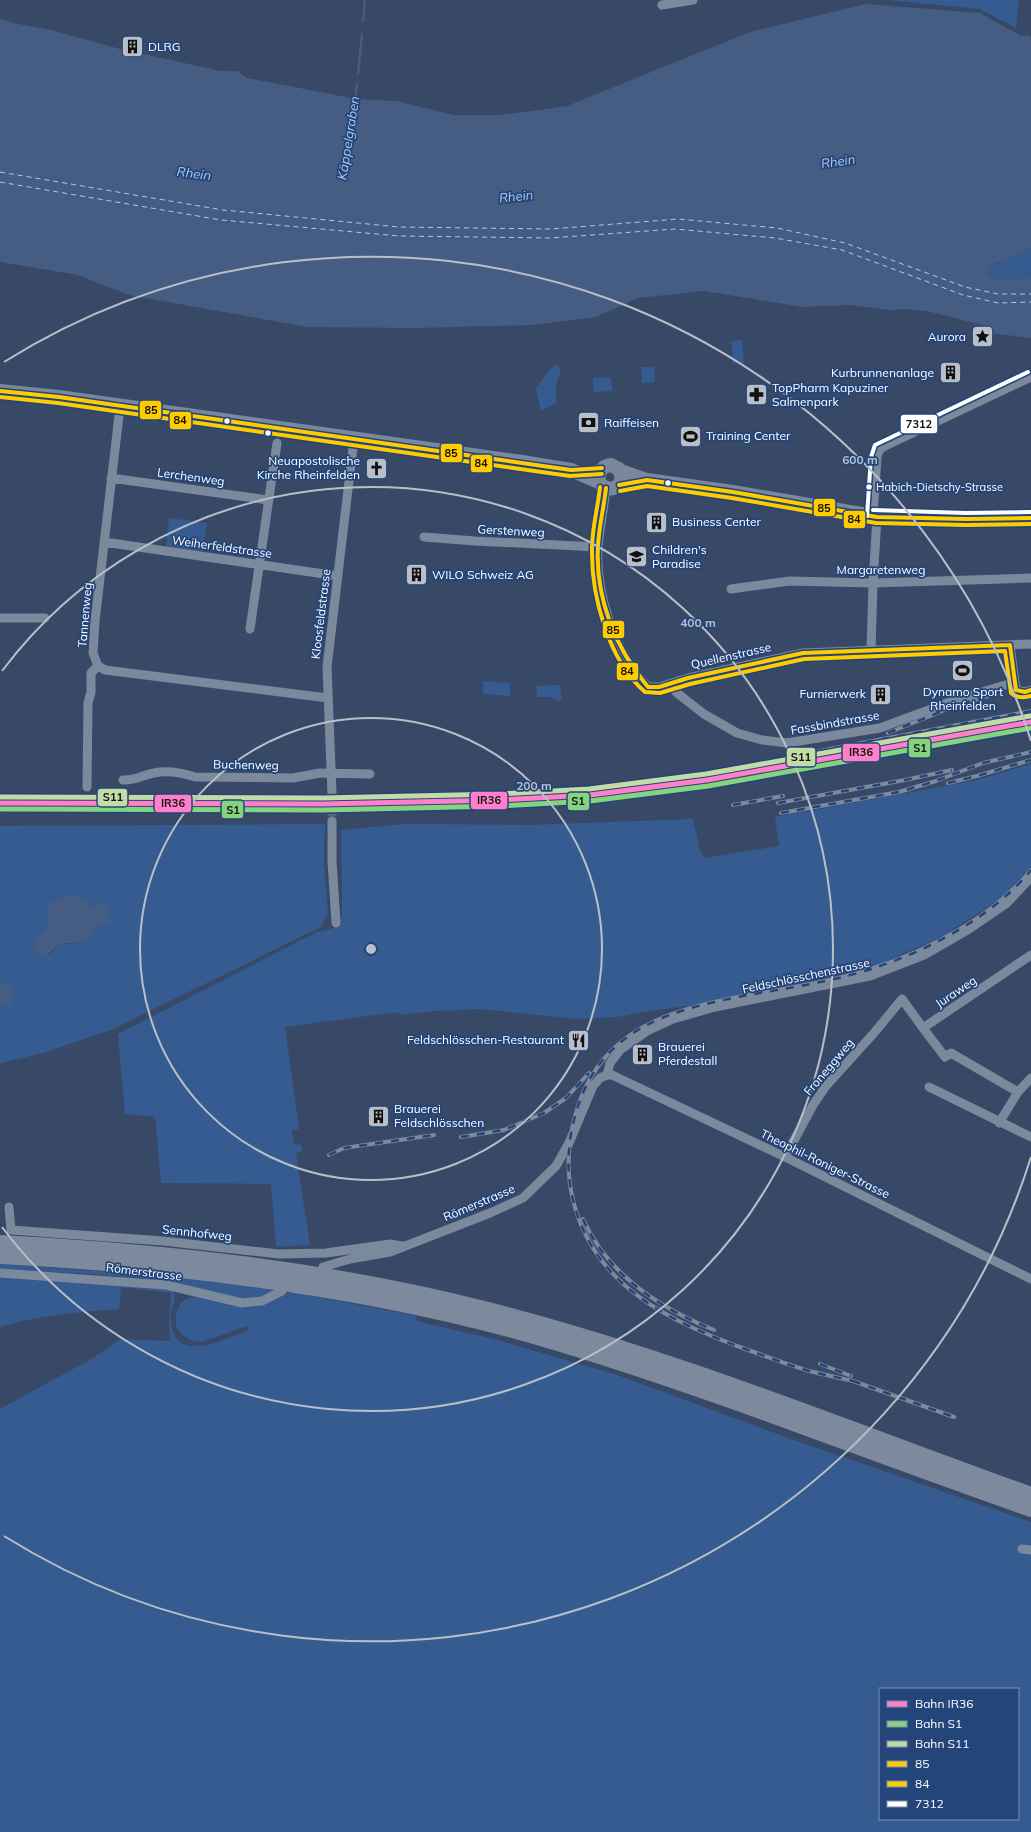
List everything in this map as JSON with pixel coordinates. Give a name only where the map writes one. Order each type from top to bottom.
[{"type":"highway","points":[[0,1243],[143,1253],[244,1264],[367,1284],[458,1303],[528,1321],[624,1350],[1031,1495]]},
{"type":"highway","points":[[0,1256],[223,1274],[318,1288],[456,1316],[517,1332],[620,1363],[706,1392],[1031,1509]]},
{"type":"main road","points":[[0,391],[120,406],[571,470],[609,479],[648,480],[733,492],[875,516],[966,519],[1031,518]]},
{"type":"street","points":[[662,5],[693,0]]},
{"type":"street","points":[[871,650],[877,457],[879,450],[1031,377]]},
{"type":"street","name":"Tannenweg","points":[[98,666],[93,653],[120,406]]},
{"type":"street","name":"Kloosfeldstrasse","points":[[332,794],[327,667],[354,439]]},
{"type":"street","points":[[250,629],[277,443]]},
{"type":"street","name":"Lerchenweg","points":[[111,478],[268,500]]},
{"type":"street","name":"Quellenstrasse","points":[[609,479],[598,547],[600,579],[606,611],[617,639],[639,677],[648,687],[670,684],[803,653],[1031,644]]},
{"type":"street","name":"Gerstenweg","points":[[424,537],[598,547]]},
{"type":"street","name":"Weiherfeldstrasse","points":[[104,542],[338,576]]},
{"type":"street","name":"Margaretenweg","points":[[731,589],[790,581],[873,583],[1031,578]]},
{"type":"street","points":[[0,618],[45,618]]},
{"type":"street","points":[[1010,645],[1016,690],[1024,692],[1031,690]]},
{"type":"street","points":[[87,787],[88,703],[91,692],[91,673],[98,666],[105,670],[328,698]]},
{"type":"street","name":"Fassbindstrasse","points":[[670,684],[677,693],[704,714],[737,733],[762,740],[787,743],[880,728],[953,701],[1015,682]]},
{"type":"street","name":"Buchenweg","points":[[123,780],[131,781],[154,773],[182,773],[195,776],[293,778],[320,773],[370,774]]},
{"type":"street","points":[[332,821],[332,861],[336,923]]},
{"type":"street","name":"Feldschlösschenstrasse","points":[[607,1075],[610,1063],[620,1050],[647,1031],[673,1019],[715,1007],[870,976],[924,955],[969,929],[1007,903],[1031,877]]},
{"type":"street","name":"Juraweg","points":[[923,1028],[1031,955]]},
{"type":"street","name":"Froneggweg","points":[[785,1156],[813,1105],[826,1086],[874,1033],[902,999],[923,1028]]},
{"type":"street","points":[[923,1028],[945,1057],[951,1053],[1018,1092]]},
{"type":"street","name":"Theophil-Roniger-Strasse","points":[[607,1075],[612,1075],[785,1156],[1031,1279]]},
{"type":"street","name":"Römerstrasse","points":[[323,1267],[350,1259],[390,1252],[402,1246],[417,1242],[490,1213],[523,1198],[556,1166],[569,1143],[593,1086],[600,1078],[607,1075]]},
{"type":"street","points":[[999,1122],[1018,1092],[1031,1078]]},
{"type":"street","points":[[929,1087],[1031,1137]]},
{"type":"street","name":"Sennhofweg","points":[[9,1207],[11,1230],[163,1241],[279,1254],[326,1253],[390,1244],[402,1246]]},
{"type":"street","name":"Römerstrasse","points":[[0,1273],[166,1285],[242,1303],[262,1300],[282,1291]]},
{"type":"shaded area","points":[[886,0],[1019,0],[1016,28],[980,9]]},
{"type":"shaded area","points":[[1031,248],[1031,278],[997,279],[988,274],[987,267],[1015,257]]},
{"type":"shaded area","points":[[742,340],[744,363],[733,363],[731,341]]},
{"type":"shaded area","points":[[554,365],[557,365],[561,370],[556,385],[556,403],[541,411],[536,388]]},
{"type":"shaded area","points":[[641,367],[654,367],[655,382],[642,383]]},
{"type":"shaded area","points":[[611,377],[612,391],[594,392],[593,378]]},
{"type":"shaded area","points":[[169,518],[207,523],[202,551],[166,546]]},
{"type":"shaded area","points":[[483,681],[510,683],[510,696],[483,694]]},
{"type":"shaded area","points":[[560,685],[562,700],[558,701],[551,697],[537,697],[536,686]]},
{"type":"shaded area","points":[[1031,764],[1031,867],[1004,896],[943,936],[873,967],[813,981],[729,997],[708,1003],[617,1017],[576,1019],[481,1009],[436,1011],[401,1015],[397,1012],[285,1027],[299,1129],[292,1130],[294,1145],[301,1144],[303,1151],[296,1153],[310,1245],[276,1247],[271,1184],[161,1183],[155,1117],[125,1114],[118,1034],[317,932],[338,927],[342,913],[341,830],[404,824],[530,825],[693,819],[700,851],[705,858],[779,846],[775,817],[973,781]]},
{"type":"shaded area","points":[[325,824],[324,865],[328,912],[321,927],[111,1030],[43,1053],[0,1063],[0,1005],[4,1006],[2,984],[0,984],[0,826]],"holes":[[[56,898],[92,906],[101,904],[109,923],[98,927],[88,939],[81,940],[73,944],[61,944],[50,954],[34,942],[43,935],[47,928],[48,908]]]},
{"type":"shaded area","points":[[0,1264],[153,1275],[274,1289],[258,1298],[240,1299],[154,1280],[96,1274],[0,1269]]},
{"type":"shaded area","points":[[0,1276],[121,1284],[172,1290],[175,1296],[171,1316],[173,1332],[178,1341],[186,1345],[196,1346],[219,1341],[248,1330],[247,1326],[201,1342],[190,1340],[180,1333],[176,1326],[176,1315],[180,1304],[187,1298],[196,1297],[233,1306],[251,1307],[265,1304],[291,1292],[417,1316],[416,1321],[498,1340],[617,1375],[791,1439],[1031,1522],[1031,1832],[0,1832],[0,1409],[88,1361],[121,1339],[170,1341],[169,1322],[171,1293],[121,1287],[119,1309],[44,1317],[0,1327]]},
{"type":"water","name":"Rhein","points":[[866,4],[980,13],[1021,36],[1030,35],[1031,248],[1015,257],[987,267],[988,274],[997,279],[1031,278],[1031,338],[990,333],[982,325],[927,311],[904,309],[889,310],[849,305],[803,307],[704,291],[638,298],[596,317],[533,325],[416,328],[307,327],[129,295],[78,275],[0,262],[0,18],[13,23],[51,30],[120,49],[221,71],[238,71],[247,78],[356,99],[396,101],[454,115],[502,115],[567,106],[750,32]]},
{"type":"water","points":[[68,895],[83,899],[92,906],[101,904],[107,907],[110,914],[109,923],[98,927],[87,942],[81,940],[74,943],[63,944],[45,955],[37,955],[33,946],[48,927],[47,910],[51,903],[60,897]]},
{"type":"water","points":[[0,984],[7,985],[12,988],[14,998],[9,1005],[0,1005]]},
{"type":"waterway","name":"Käppelgraben","points":[[363,21],[365,0]]},
{"type":"waterway","name":"Käppelgraben","points":[[358,74],[362,34]]},
{"type":"waterway","name":"Käppelgraben","points":[[355,102],[357,84]]},
{"type":"ferry route","points":[[0,172],[223,210],[399,227],[551,229],[678,219],[777,228],[845,243],[965,287],[998,294],[1031,294]]},
{"type":"ferry route","points":[[0,182],[221,220],[399,236],[550,238],[675,229],[775,238],[842,250],[963,295],[998,303],[1031,302]]},
{"type":"tunnel","points":[[332,794],[332,821]]},
{"type":"railway","points":[[888,733],[955,706],[1001,692]]},
{"type":"railway","points":[[819,751],[1031,711]]},
{"type":"railway","points":[[781,813],[899,792],[936,781],[983,763],[1031,752]]},
{"type":"railway","points":[[948,783],[1031,760]]},
{"type":"railway","points":[[778,803],[952,770]]},
{"type":"railway","points":[[733,805],[783,796]]},
{"type":"railway","points":[[857,1382],[793,1366],[719,1339],[691,1327],[664,1313],[640,1297],[617,1278],[598,1256],[583,1230],[573,1200],[568,1163],[572,1127],[579,1103],[591,1077],[606,1056],[624,1039],[644,1026],[691,1008],[743,996],[842,977],[895,961],[917,952],[959,930],[980,916],[1016,887],[1031,870]]},
{"type":"railway","points":[[461,1137],[504,1130],[544,1113],[566,1098],[589,1073]]},
{"type":"railway","points":[[329,1155],[344,1148],[434,1135]]},
{"type":"railway","points":[[583,1219],[606,1257],[637,1287],[674,1311],[714,1330]]},
{"type":"railway","points":[[820,1364],[851,1376]]},
{"type":"railway","points":[[853,1381],[954,1417]]},
{"type":"rail line","name":"S11","points":[[0,797],[323,798],[501,794],[589,789],[706,774],[1030,716]]},
{"type":"rail line","name":"IR36","points":[[0,803],[323,804],[501,800],[590,795],[707,780],[1031,722]]},
{"type":"rail line","name":"S1","points":[[0,809],[323,810],[501,806],[590,801],[708,786],[1031,728]]},
{"type":"transit line","name":"7312","points":[[867,516],[871,457],[875,445],[1028,372]]},
{"type":"transit line","name":"85","points":[[0,391],[59,397],[571,470],[602,468]]},
{"type":"transit line","name":"84","points":[[0,397],[58,403],[570,476],[602,474]]},
{"type":"transit line","name":"85","points":[[619,485],[647,480],[733,492],[877,517],[966,519],[1031,518]]},
{"type":"transit line","name":"84","points":[[620,491],[647,486],[732,498],[876,523],[966,525],[1031,524]]},
{"type":"transit line","name":"84","points":[[600,487],[592,548],[592,566],[599,606],[604,626],[621,663],[632,679],[645,692],[660,693],[690,684],[804,659],[1005,651],[1011,693],[1015,696],[1021,697],[1031,696]]},
{"type":"transit line","name":"85","points":[[606,488],[598,546],[598,565],[604,603],[617,639],[636,672],[648,687],[659,687],[688,678],[803,653],[1010,645]]},
{"type":"transit line","name":"7312","points":[[873,510],[966,513],[1031,512]]},
{"type":"transit line","name":"85","points":[[1010,645],[1016,690],[1025,692],[1031,690]]},
{"type":"place","name":"DLRG","points":[[133,47]]},
{"type":"place","name":"Aurora","points":[[982,337]]},
{"type":"place","name":"Kurbrunnenanlage","points":[[950,373]]},
{"type":"place","name":"TopPharm Kapuziner Salmenpark","points":[[757,395]]},
{"type":"place","name":"Raiffeisen","points":[[588,423]]},
{"type":"place","name":"Training Center","points":[[690,436]]},
{"type":"place","name":"Neuapostolische Kirche Rheinfelden","points":[[376,468]]},
{"type":"place","name":"Habich-Dietschy-Strasse","points":[[869,487]]},
{"type":"place","name":"Business Center","points":[[656,522]]},
{"type":"place","name":"Children's Paradise","points":[[636,557]]},
{"type":"place","name":"WILO Schweiz AG","points":[[416,575]]},
{"type":"place","name":"Dynamo Sport Rheinfelden","points":[[963,671]]},
{"type":"place","name":"Furnierwerk","points":[[881,694]]},
{"type":"place","name":"Feldschlösschen-Restaurant","points":[[579,1040]]},
{"type":"place","name":"Brauerei Pferdestall","points":[[642,1054]]},
{"type":"place","name":"Brauerei Feldschlösschen","points":[[378,1116]]}]
